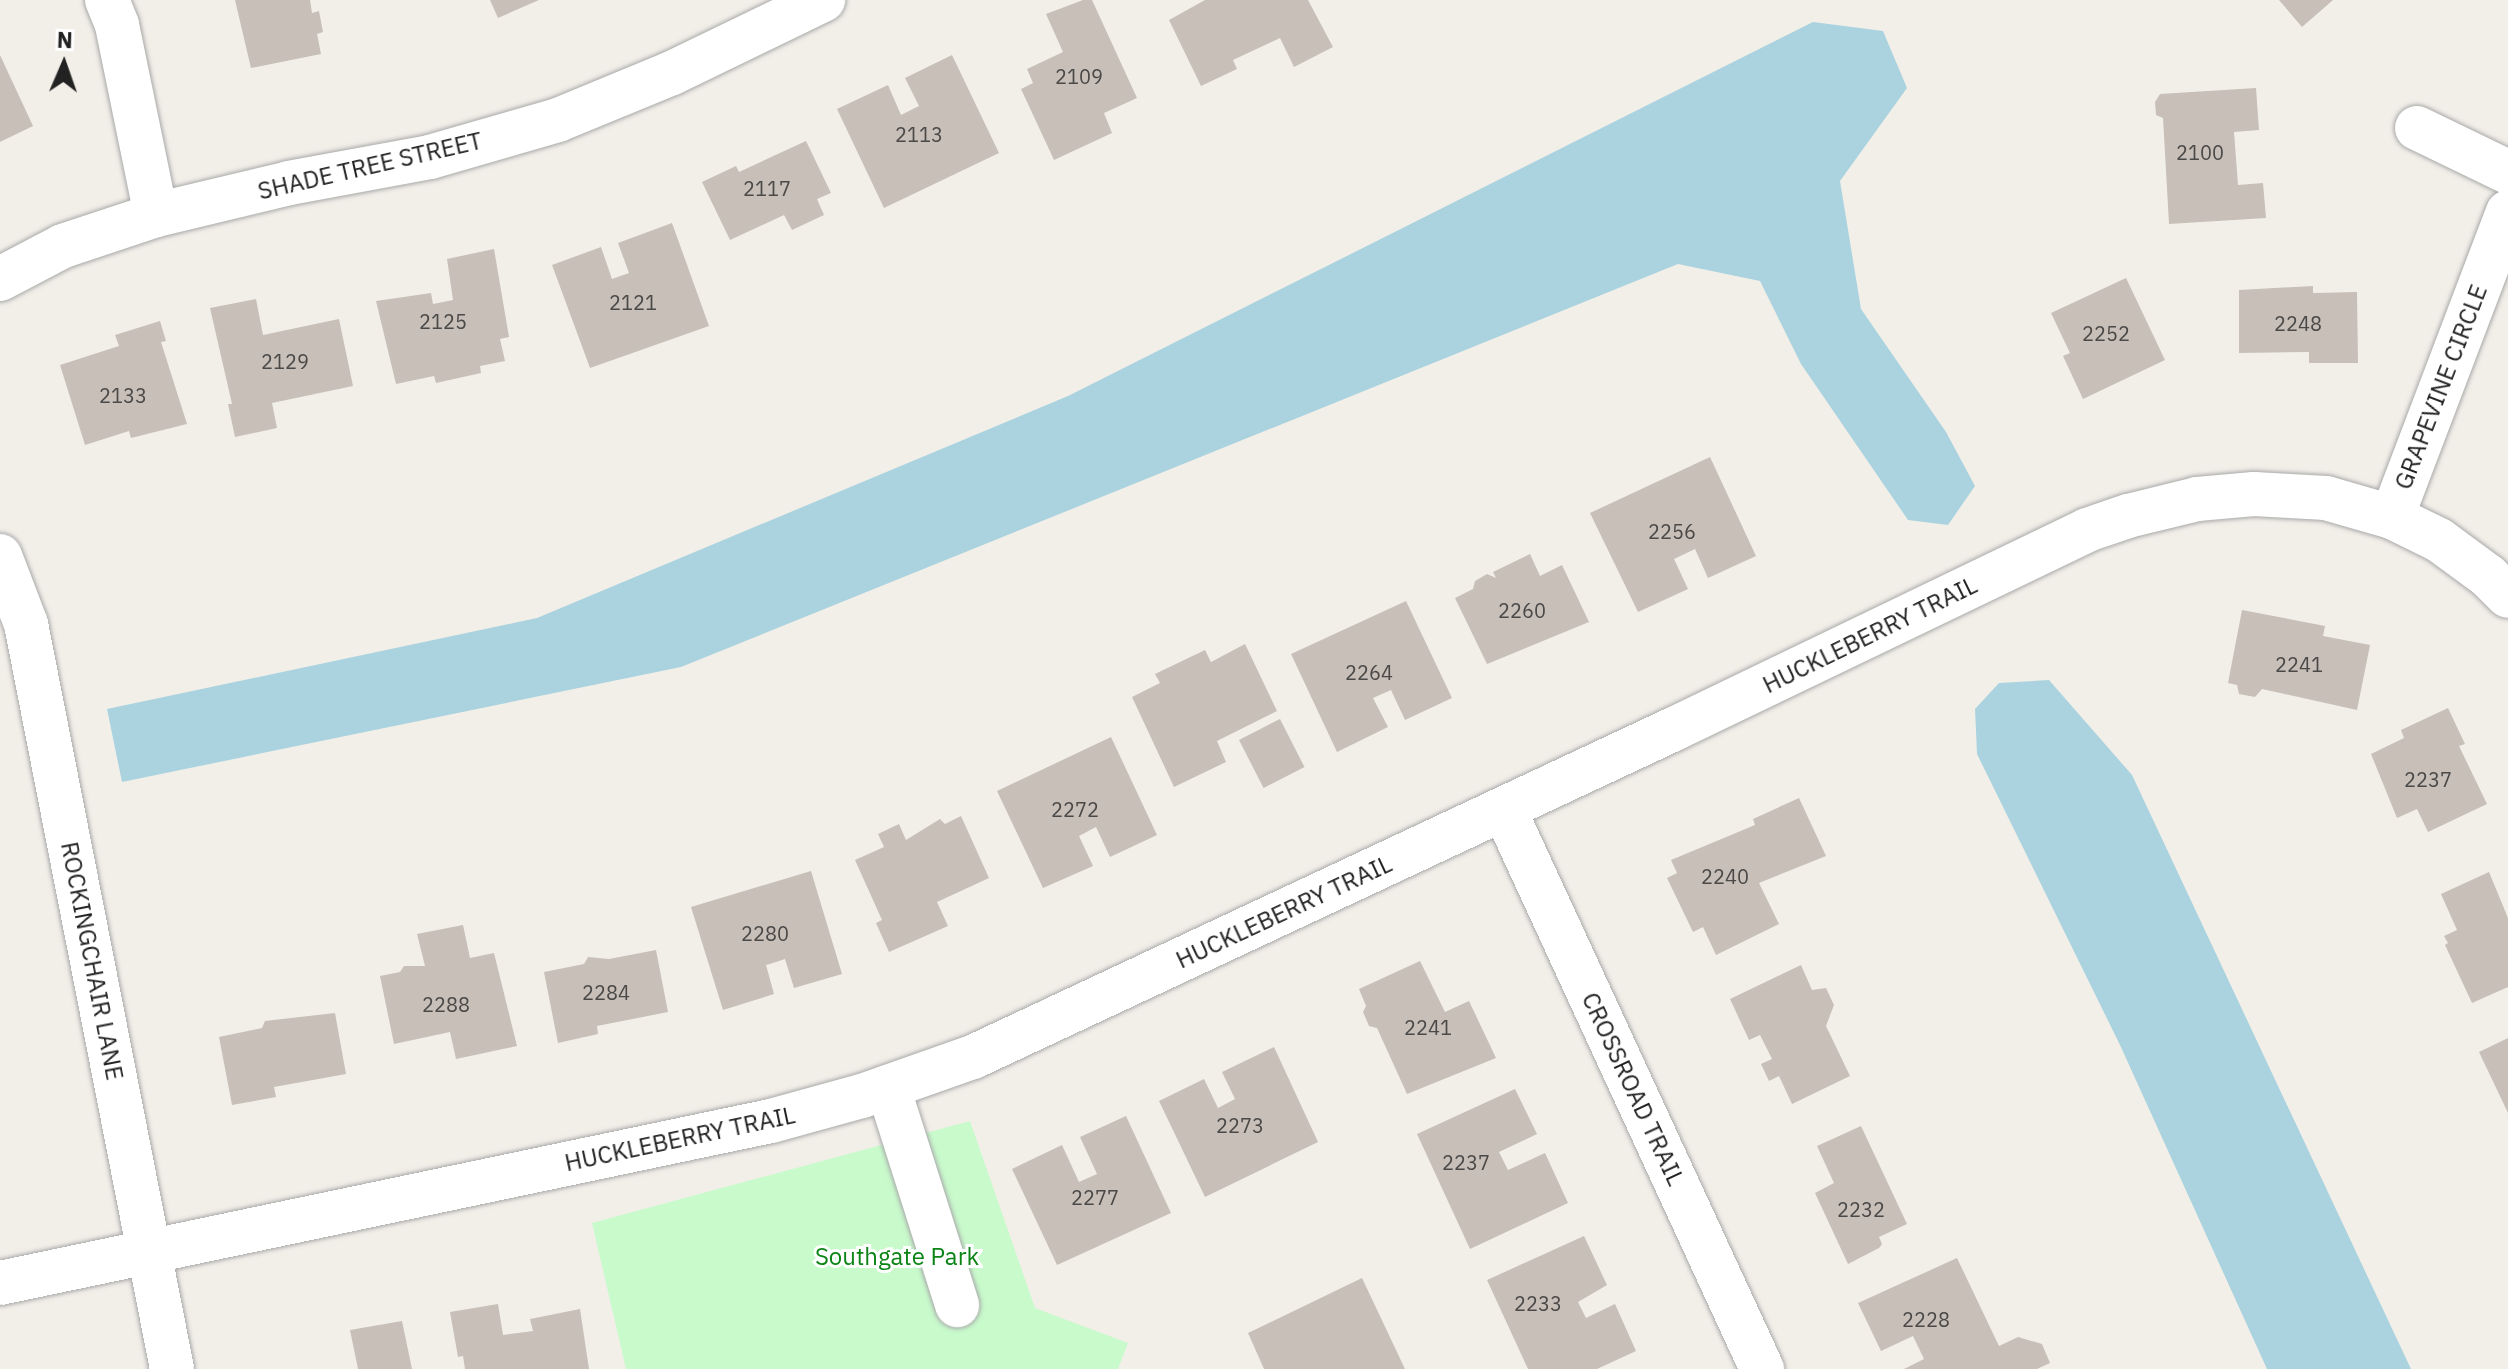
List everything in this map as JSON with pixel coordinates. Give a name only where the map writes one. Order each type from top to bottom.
[{"type":"street","points":[[107,0],[117,25],[156,215]]},
{"type":"street","name":"SHADE TREE STREET","points":[[0,279],[63,246],[156,215],[289,183],[430,157],[558,120],[672,73],[800,5]]},
{"type":"street","points":[[2417,128],[2508,172]]},
{"type":"street","name":"GRAPEVINE CIRCLE","points":[[2392,517],[2508,212]]},
{"type":"street","name":"HUCKLEBERRY TRAIL","points":[[0,1283],[771,1121],[888,1087],[973,1057],[1504,809],[2087,530],[2128,516],[2197,499],[2254,494],[2326,498],[2392,517],[2439,540],[2488,576],[2508,596]]},
{"type":"street","name":"ROCKINGCHAIR LANE","points":[[0,556],[26,624],[172,1369]]},
{"type":"street","name":"CROSSROAD TRAIL","points":[[1504,809],[1762,1369]]},
{"type":"street","points":[[888,1087],[957,1305]]},
{"type":"green space","name":"Southgate Park","points":[[970,1121],[1035,1308],[1128,1343],[1118,1369],[626,1369],[592,1223]]},
{"type":"water","points":[[1813,22],[1883,31],[1907,88],[1840,181],[1861,309],[1946,432],[1975,486],[1948,525],[1908,520],[1801,364],[1760,281],[1678,264],[681,667],[122,782],[107,709],[537,618],[1068,396]]},
{"type":"water","points":[[2049,680],[2132,775],[2411,1369],[2267,1369],[2120,1045],[1977,754],[1975,709],[1999,683]]},
{"type":"building","points":[[235,0],[310,0],[312,13],[319,11],[323,32],[317,34],[321,54],[251,68]]},
{"type":"building","points":[[490,0],[539,0],[498,18]]},
{"type":"building","points":[[1083,0],[1092,0],[1137,98],[1104,113],[1112,133],[1054,160],[1021,89],[1033,83],[1027,69],[1063,52],[1046,14]]},
{"type":"building","points":[[1205,0],[1308,0],[1333,47],[1294,67],[1280,38],[1233,60],[1237,69],[1201,86],[1169,20]]},
{"type":"building","points":[[2279,0],[2333,0],[2302,27]]},
{"type":"building","points":[[0,55],[33,126],[0,142]]},
{"type":"building","points":[[952,55],[999,153],[884,208],[837,109],[888,85],[901,115],[919,106],[905,78]]},
{"type":"building","points":[[2256,88],[2259,130],[2234,132],[2238,185],[2263,183],[2266,218],[2169,224],[2163,118],[2156,115],[2155,102],[2160,94]]},
{"type":"building","points":[[806,141],[831,193],[817,199],[824,215],[792,230],[784,215],[730,240],[702,182],[736,166],[739,172]]},
{"type":"building","points":[[672,223],[709,326],[590,368],[552,265],[601,247],[612,279],[629,273],[618,243]]},
{"type":"building","points":[[494,249],[509,337],[500,339],[505,361],[480,366],[481,373],[436,383],[434,376],[396,384],[376,301],[431,293],[433,304],[453,300],[447,259]]},
{"type":"building","points":[[2126,278],[2165,360],[2083,399],[2063,356],[2070,353],[2051,313]]},
{"type":"building","points":[[2313,286],[2313,293],[2357,292],[2358,363],[2309,363],[2309,352],[2239,353],[2239,290]]},
{"type":"building","points":[[256,299],[263,335],[339,319],[353,386],[272,403],[277,428],[235,437],[228,404],[232,404],[210,308]]},
{"type":"building","points":[[160,321],[166,341],[161,342],[187,424],[131,438],[129,431],[85,445],[60,365],[119,346],[115,335]]},
{"type":"building","points":[[1710,457],[1756,556],[1708,578],[1695,549],[1674,559],[1688,589],[1638,612],[1590,513]]},
{"type":"building","points":[[1530,554],[1540,576],[1562,565],[1589,622],[1487,664],[1455,598],[1473,589],[1475,581],[1487,574],[1496,578],[1493,572]]},
{"type":"building","points":[[1406,601],[1452,698],[1405,720],[1391,690],[1373,698],[1388,727],[1337,752],[1291,654]]},
{"type":"building","points":[[2242,610],[2325,626],[2323,636],[2370,645],[2357,710],[2262,689],[2255,697],[2239,694],[2237,685],[2228,683]]},
{"type":"building","points":[[1245,644],[1277,711],[1217,741],[1226,762],[1174,787],[1132,697],[1160,683],[1155,674],[1205,650],[1211,662]]},
{"type":"building","points":[[2448,708],[2465,744],[2459,746],[2487,804],[2428,832],[2417,809],[2397,818],[2371,754],[2404,738],[2401,730]]},
{"type":"building","points":[[1280,719],[1305,767],[1264,788],[1239,740]]},
{"type":"building","points":[[1111,737],[1157,835],[1110,857],[1096,827],[1079,836],[1093,866],[1043,888],[997,791]]},
{"type":"building","points":[[1799,798],[1826,856],[1759,883],[1779,924],[1716,955],[1703,927],[1693,932],[1667,878],[1677,873],[1671,860],[1755,825],[1753,819]]},
{"type":"building","points":[[961,816],[989,878],[937,902],[948,926],[889,952],[876,923],[882,920],[855,860],[884,847],[878,834],[899,824],[906,840],[940,819],[945,824]]},
{"type":"building","points":[[811,871],[842,974],[794,988],[785,959],[766,965],[774,994],[723,1010],[691,907]]},
{"type":"building","points":[[2489,872],[2508,918],[2508,987],[2472,1003],[2445,945],[2448,943],[2444,936],[2457,930],[2441,894]]},
{"type":"building","points":[[463,925],[470,958],[494,953],[517,1046],[456,1059],[450,1032],[394,1044],[380,976],[400,972],[404,966],[425,966],[417,934]]},
{"type":"building","points":[[656,950],[668,1012],[597,1026],[598,1034],[558,1043],[544,972],[584,964],[588,957],[609,959]]},
{"type":"building","points":[[1420,961],[1445,1012],[1469,1001],[1496,1058],[1407,1094],[1377,1028],[1369,1026],[1359,989]]},
{"type":"building","points":[[1801,965],[1812,990],[1826,988],[1834,1005],[1826,1026],[1850,1076],[1792,1104],[1779,1076],[1769,1081],[1761,1064],[1772,1059],[1760,1035],[1749,1040],[1730,999]]},
{"type":"building","points":[[335,1013],[346,1074],[274,1087],[276,1097],[232,1105],[219,1037],[262,1028],[265,1021]]},
{"type":"building","points":[[2508,1038],[2508,1113],[2479,1052]]},
{"type":"building","points":[[1274,1047],[1318,1142],[1205,1197],[1159,1101],[1204,1079],[1218,1108],[1235,1099],[1222,1072]]},
{"type":"building","points":[[1515,1089],[1537,1134],[1499,1152],[1508,1170],[1545,1153],[1568,1203],[1470,1249],[1417,1134]]},
{"type":"building","points":[[1126,1116],[1171,1213],[1057,1265],[1012,1169],[1062,1145],[1079,1182],[1097,1174],[1080,1137]]},
{"type":"building","points":[[1861,1126],[1907,1224],[1879,1237],[1882,1244],[1879,1248],[1848,1264],[1815,1193],[1834,1183],[1817,1146]]},
{"type":"building","points":[[1584,1236],[1607,1285],[1578,1302],[1586,1318],[1615,1304],[1636,1351],[1597,1369],[1528,1369],[1487,1280]]},
{"type":"building","points":[[1957,1258],[1999,1346],[2018,1337],[2042,1344],[2050,1363],[2037,1369],[1904,1369],[1924,1359],[1913,1336],[1881,1351],[1858,1303]]},
{"type":"building","points":[[1362,1278],[1405,1369],[1264,1369],[1248,1333]]},
{"type":"building","points":[[498,1304],[503,1335],[533,1331],[530,1319],[580,1309],[589,1369],[465,1369],[463,1356],[458,1357],[450,1312]]},
{"type":"building","points":[[402,1321],[412,1369],[358,1369],[350,1330]]}]
